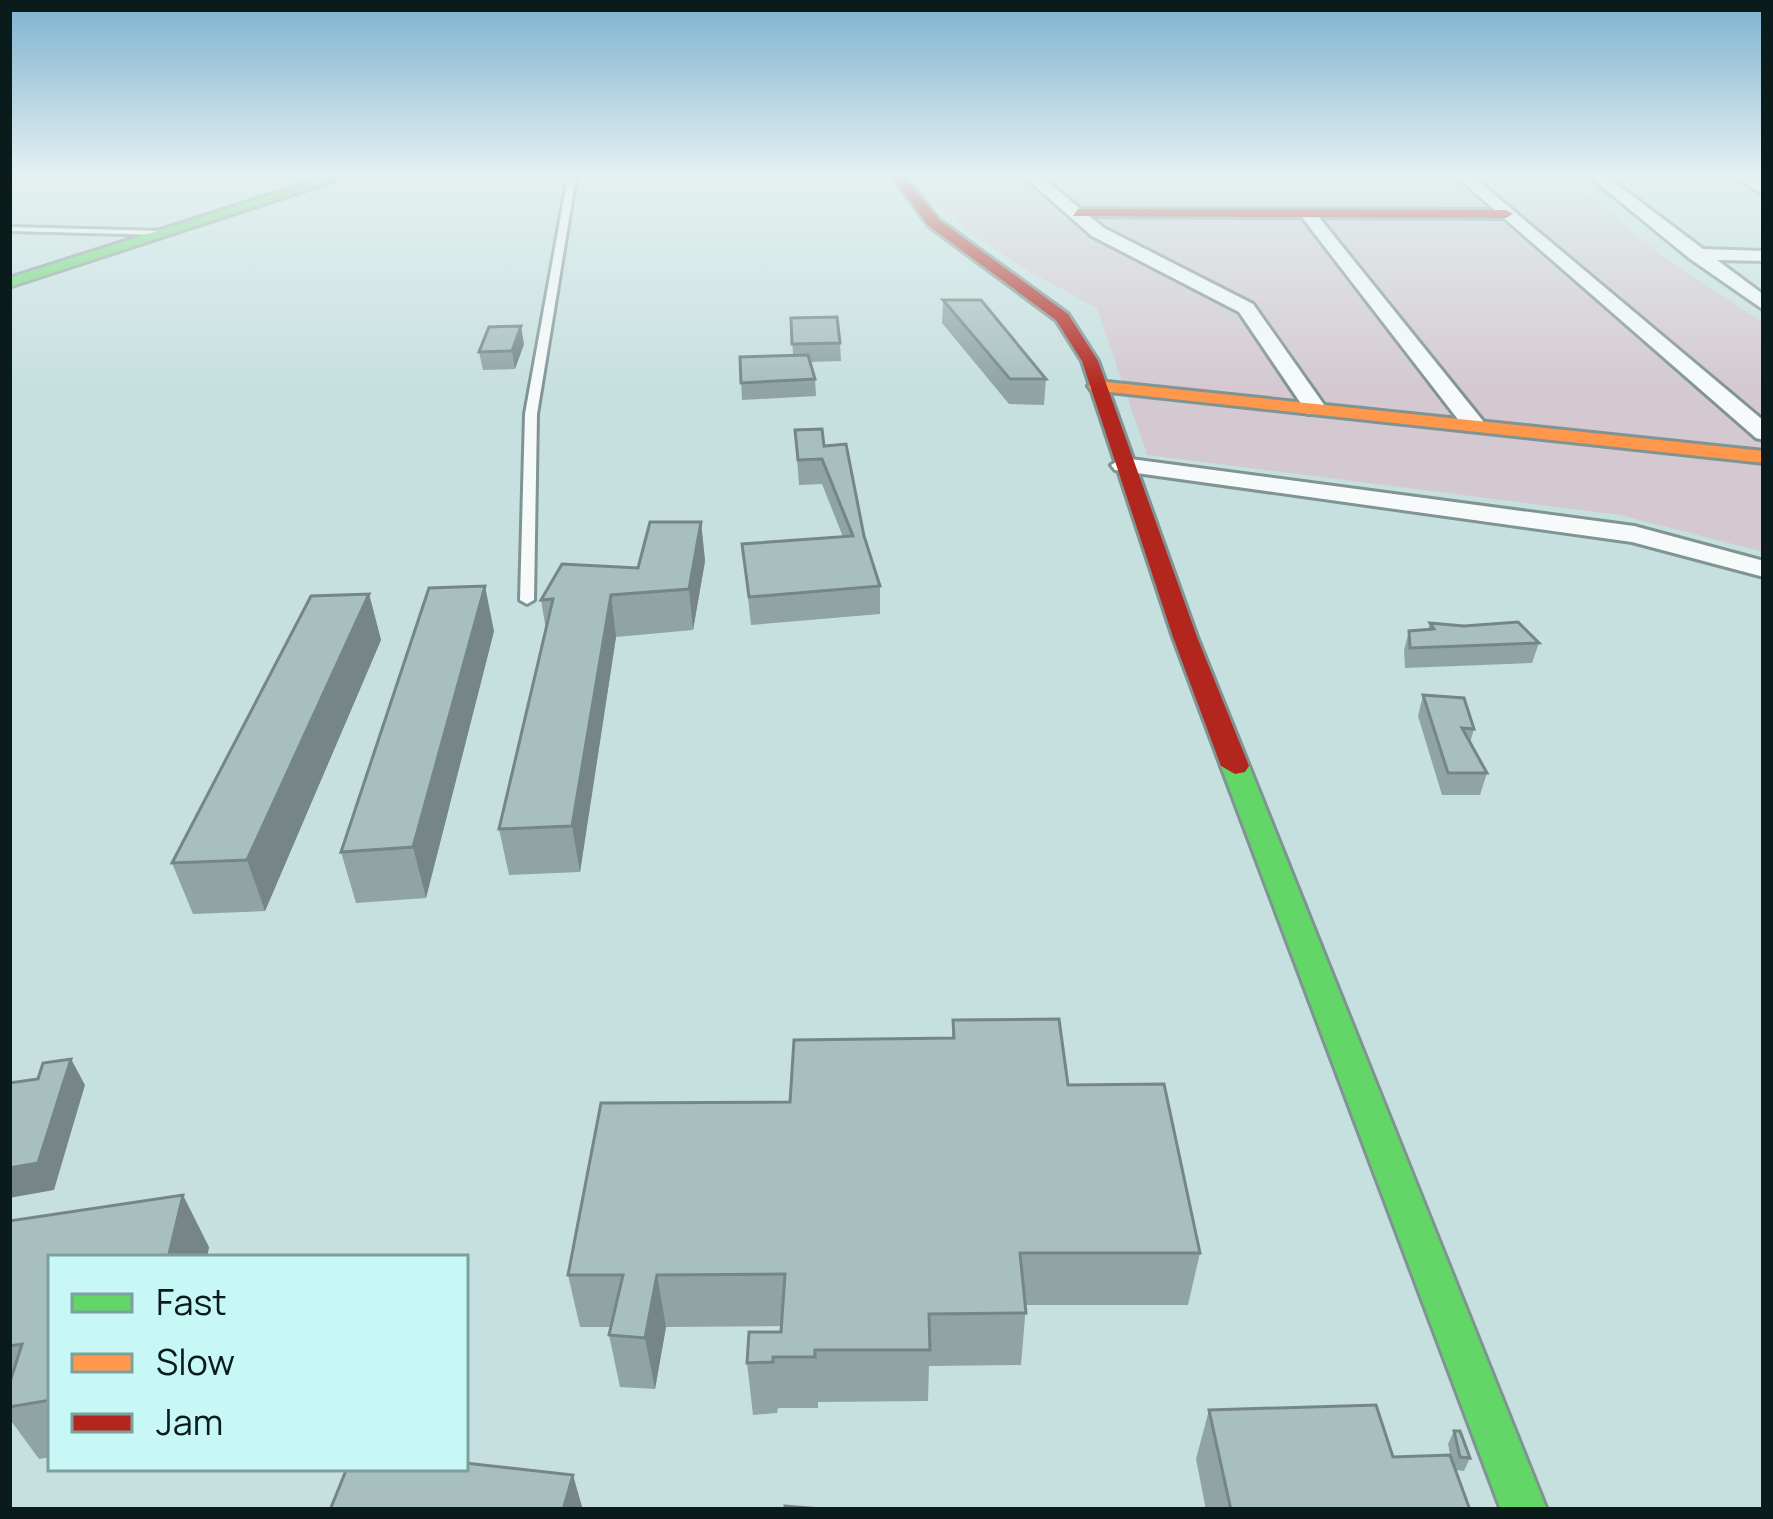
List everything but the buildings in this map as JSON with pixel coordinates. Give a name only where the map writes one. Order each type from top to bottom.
[{"type":"street","points":[[9,283],[122,247]]},
{"type":"street","points":[[967,247],[1062,317],[1090,361],[1185,638],[1524,1510]]},
{"type":"street","points":[[1127,247],[1246,308],[1316,410]]},
{"type":"street","points":[[1334,247],[1474,426]]},
{"type":"street","points":[[1545,247],[1764,433]]},
{"type":"street","points":[[1686,247],[1764,304]]},
{"type":"street","points":[[1695,254],[1764,256]]},
{"type":"street","points":[[1097,386],[1764,457]]},
{"type":"street","points":[[1123,465],[1634,534],[1764,569]]},
{"type":"lane","points":[[527,600],[531,414],[560,247]]},
{"type":"shaded area","points":[[992,247],[1651,247],[1764,323],[1764,552],[1620,515],[1147,455],[1097,308]]},
{"type":"traffic: fast","points":[[9,283],[122,247]]},
{"type":"traffic: fast","points":[[1235,766],[1524,1510]]},
{"type":"traffic: slow","points":[[1097,386],[1764,457]]},
{"type":"traffic: jam","points":[[967,247],[1062,317],[1090,361],[1235,766]]}]
